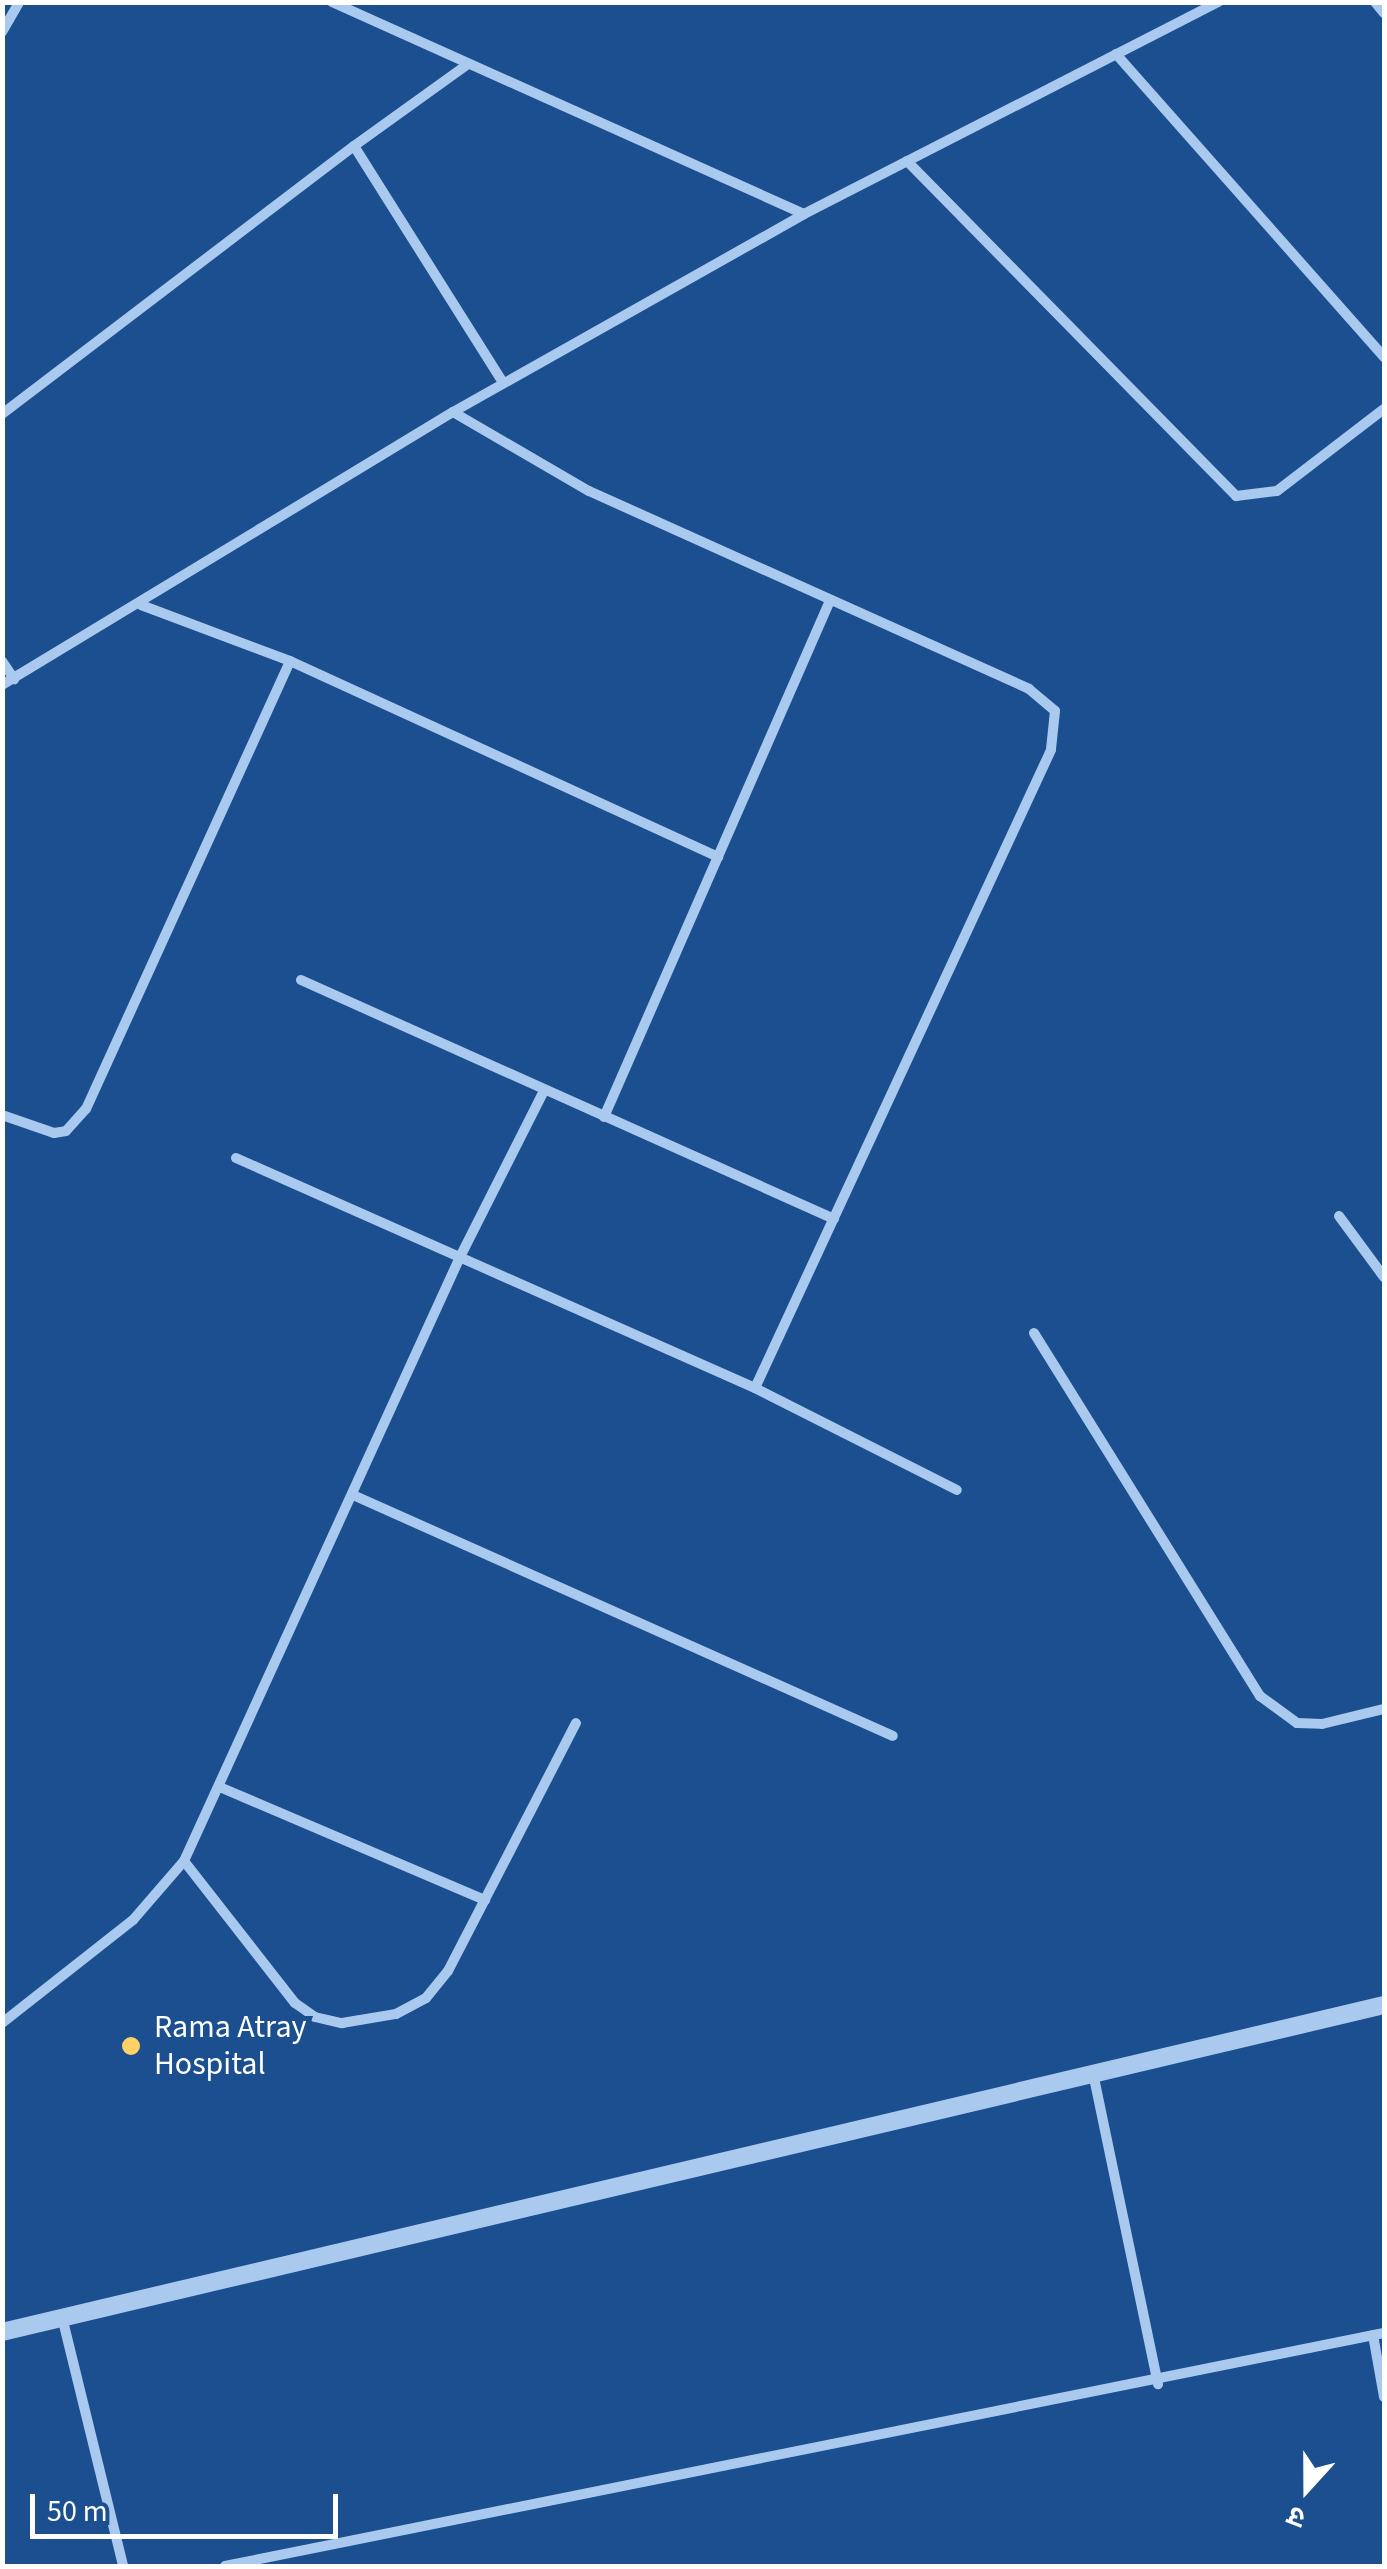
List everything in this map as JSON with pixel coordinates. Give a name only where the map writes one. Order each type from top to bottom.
[{"type":"street","points":[[2,32],[19,2]]},
{"type":"street","points":[[332,2],[804,214]]},
{"type":"street","points":[[2,685],[141,605],[453,412],[804,214],[1218,2]]},
{"type":"street","points":[[1375,2],[1384,13]]},
{"type":"street","points":[[1116,54],[1384,357]]},
{"type":"street","points":[[2,414],[468,64]]},
{"type":"street","points":[[354,146],[503,384]]},
{"type":"street","points":[[907,161],[1236,496],[1277,491],[1384,410]]},
{"type":"street","points":[[453,412],[588,490],[828,603],[1029,689],[1047,699],[1056,728],[755,1388]]},
{"type":"street","points":[[604,1117],[828,603]]},
{"type":"street","points":[[141,605],[290,662],[718,857]]},
{"type":"street","points":[[2,661],[14,679]]},
{"type":"street","points":[[2,1115],[54,1133],[66,1131],[86,1109],[290,662]]},
{"type":"street","points":[[301,980],[544,1092],[834,1218]]},
{"type":"street","points":[[2,2023],[133,1920],[184,1861],[222,1788],[460,1257],[544,1092]]},
{"type":"street","points":[[236,1158],[755,1388],[957,1490]]},
{"type":"street","points":[[1339,1216],[1384,1277]]},
{"type":"street","points":[[1034,1333],[1260,1696],[1298,1723],[1322,1724],[1384,1709]]},
{"type":"street","points":[[353,1496],[893,1736]]},
{"type":"street","points":[[184,1861],[270,1978],[315,2017],[342,2023],[371,2022],[426,1998],[448,1971],[576,1723]]},
{"type":"street","points":[[222,1788],[485,1900]]},
{"type":"street","points":[[4,2329],[63,2321],[1384,2005]]},
{"type":"street","points":[[1093,2072],[1158,2384]]},
{"type":"street","points":[[63,2321],[123,2566]]},
{"type":"street","points":[[225,2566],[1158,2384],[1379,2334],[1384,2397]]},
{"type":"place","name":"Rama Atray Hospital","points":[[131,2046]]}]
